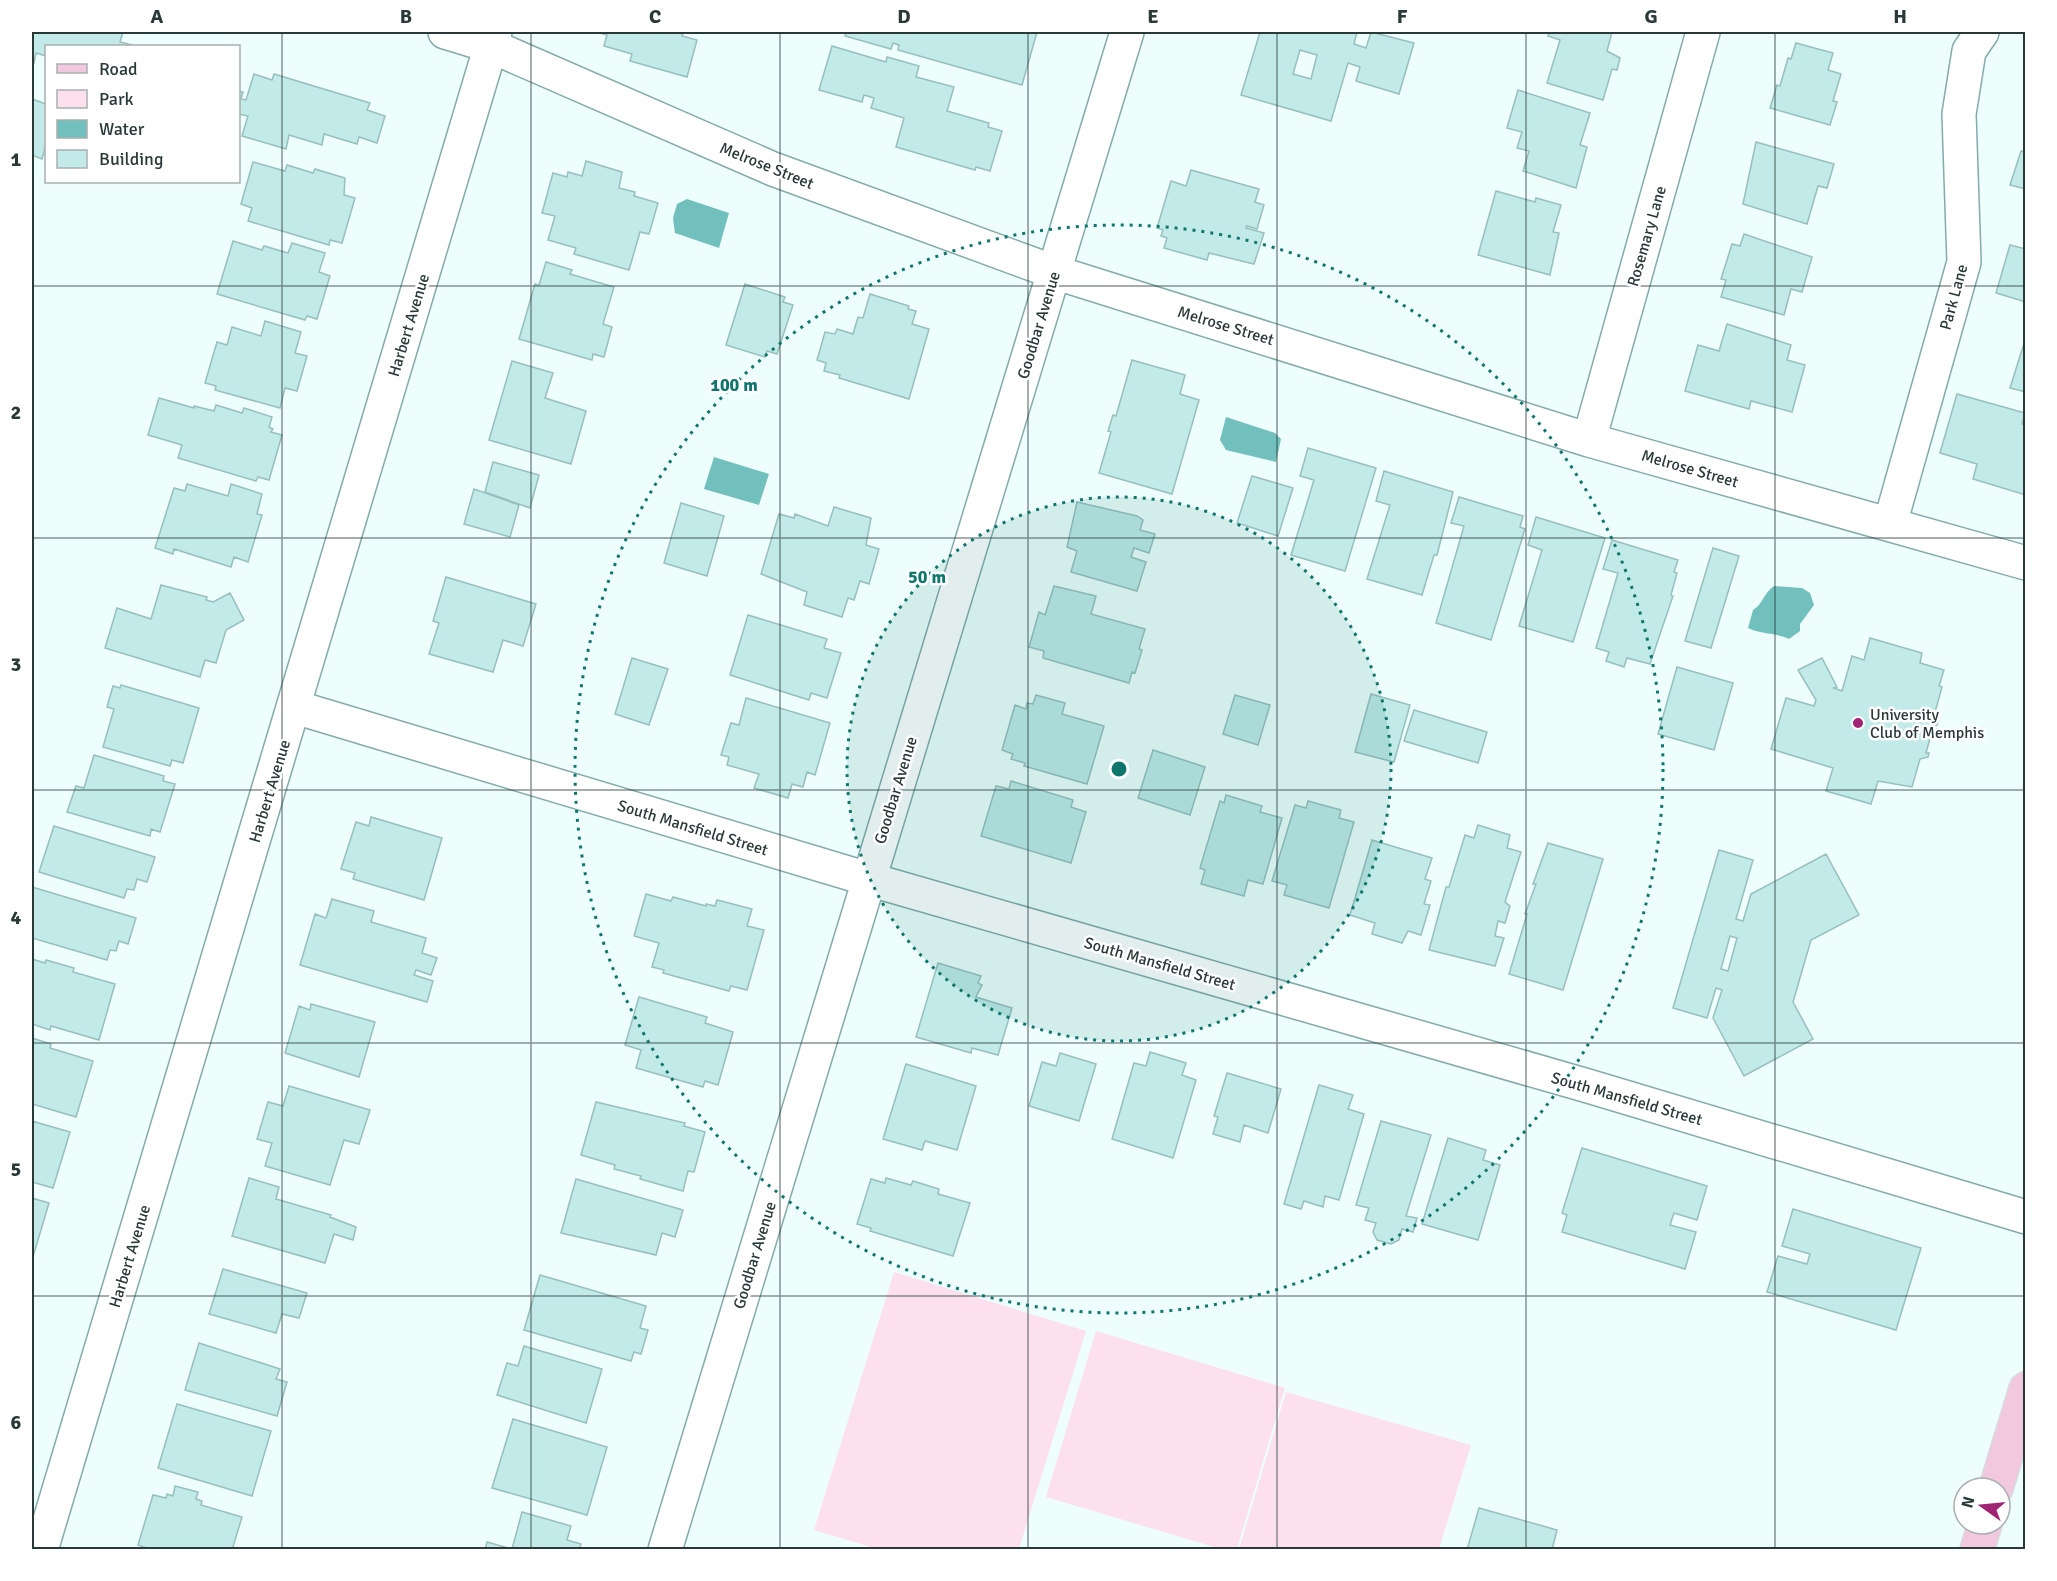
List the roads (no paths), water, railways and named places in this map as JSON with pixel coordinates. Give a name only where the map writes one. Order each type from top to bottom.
[{"type":"main road","points":[[2000,1476],[2025,1389]]},
{"type":"street","name":"Melrose Street","points":[[445,32],[493,39],[773,169],[1054,272],[1588,440],[2025,563]]},
{"type":"street","name":"Goodbar Avenue","points":[[665,1550],[1128,32]]},
{"type":"street","name":"Rosemary Lane","points":[[1588,440],[1702,32]]},
{"type":"street","name":"Park Lane","points":[[1890,524],[1964,262],[1959,114],[1969,51],[1982,32]]},
{"type":"street","name":"Harbert Avenue","points":[[40,1550],[493,39]]},
{"type":"street","name":"South Mansfield Street","points":[[294,707],[868,879],[1588,1086],[2025,1217]]},
{"type":"water","points":[[687,199],[729,213],[719,248],[675,233],[673,218],[677,204]]},
{"type":"water","points":[[1226,417],[1275,433],[1281,439],[1276,462],[1226,450],[1220,440]]},
{"type":"water","points":[[714,457],[769,474],[759,505],[704,489]]},
{"type":"water","points":[[1774,586],[1802,588],[1810,593],[1814,605],[1800,624],[1800,631],[1789,639],[1748,628],[1753,610]]},
{"type":"place","name":"University Club of Memphis","points":[[1858,723]]}]
